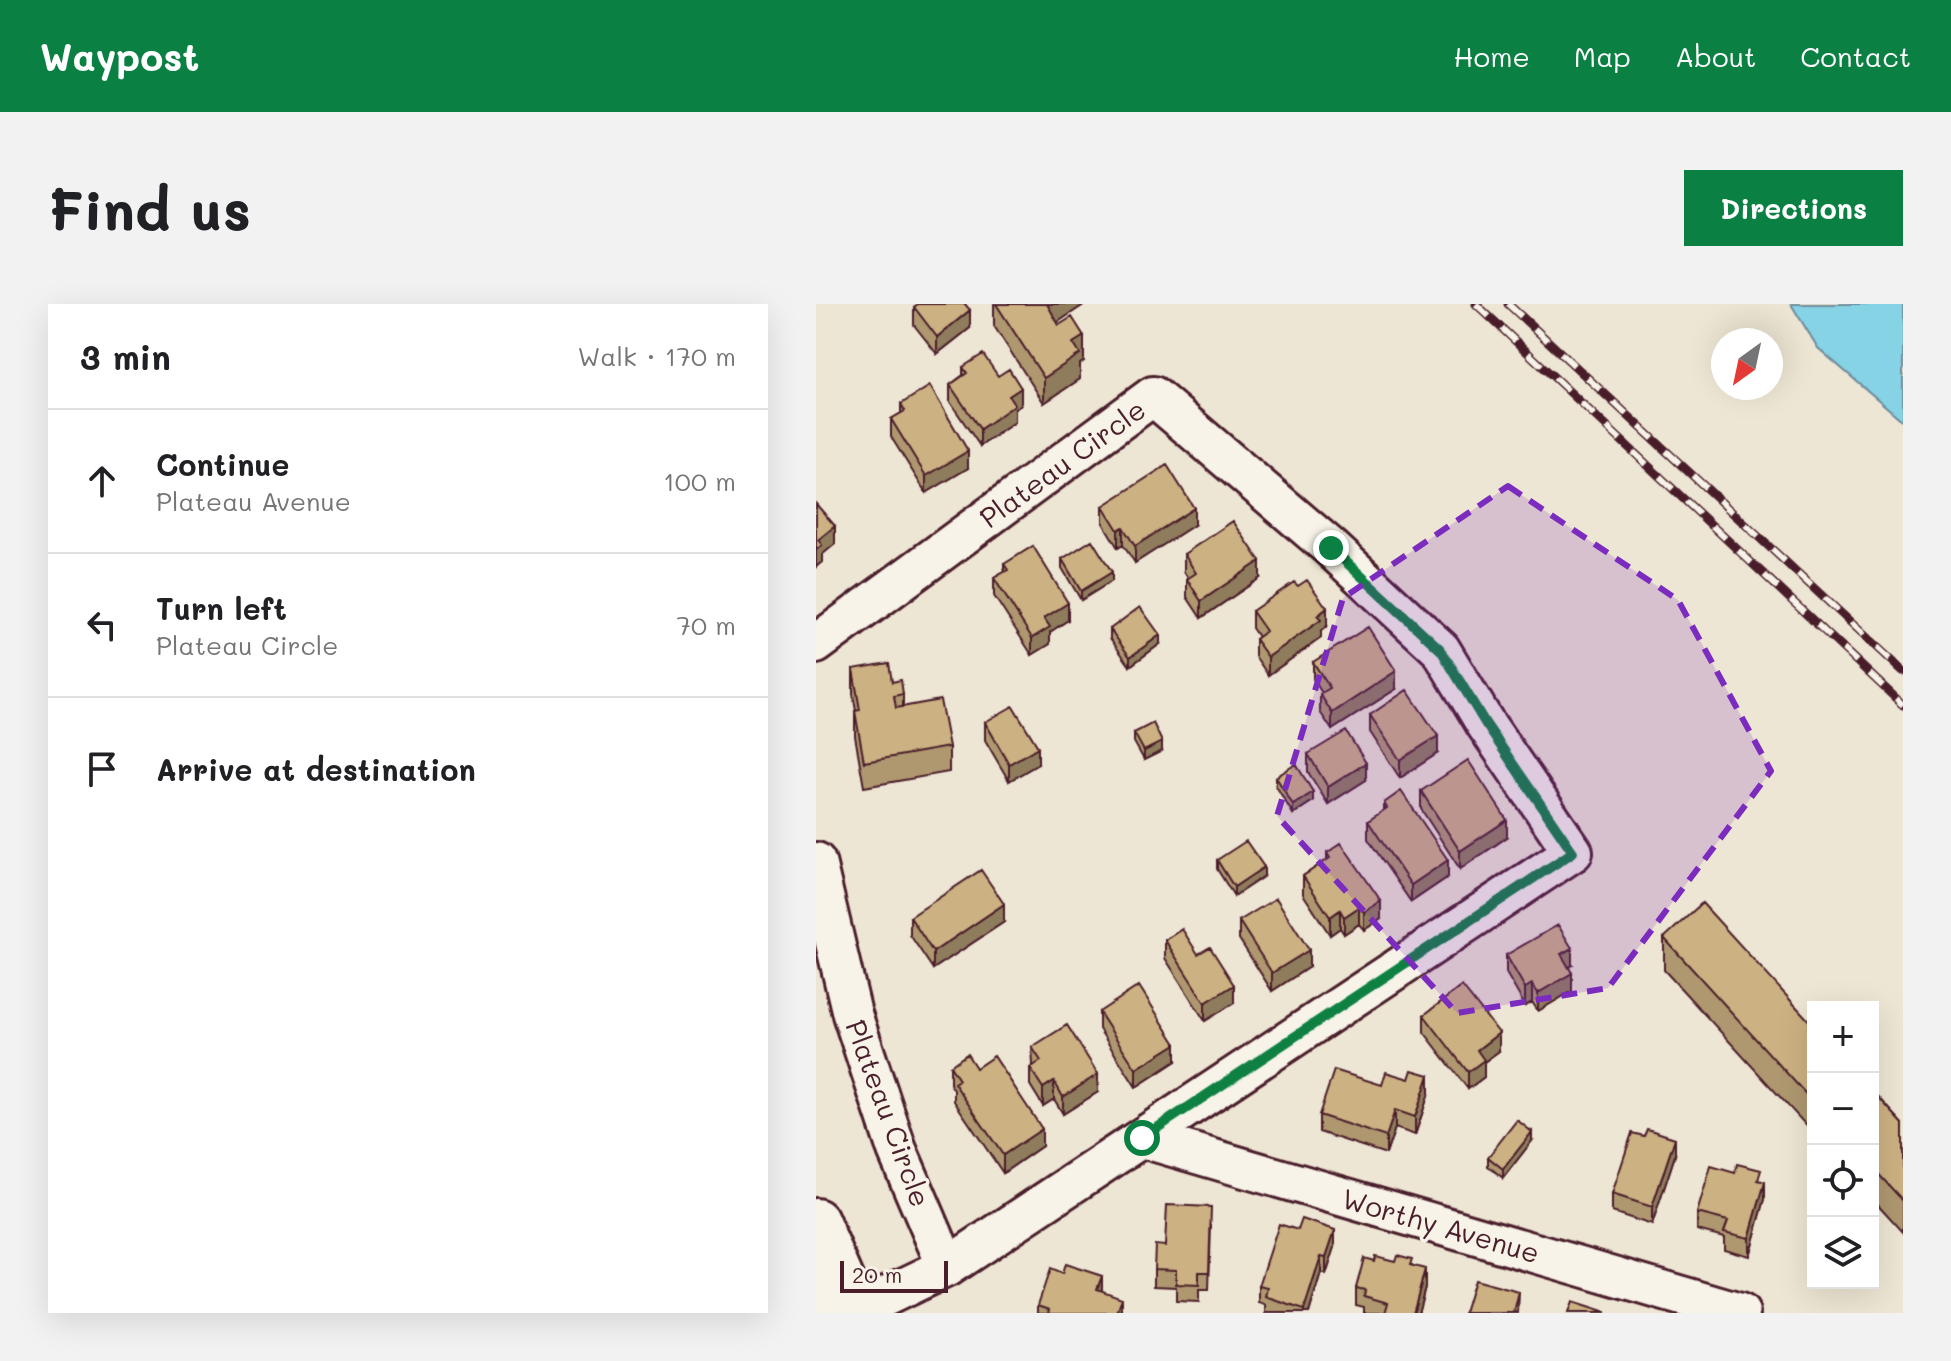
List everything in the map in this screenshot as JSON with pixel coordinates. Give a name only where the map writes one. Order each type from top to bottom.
[{"type":"main road","points":[[816,1221],[842,1307]]},
{"type":"street","name":"Plateau Circle","points":[[816,644],[1153,396],[1331,548],[1441,650],[1485,723],[1573,852],[1142,1138]]},
{"type":"street","name":"Plateau Circle","points":[[816,862],[852,1014],[897,1150],[947,1267]]},
{"type":"street","points":[[842,1307],[947,1267],[1142,1138]]},
{"type":"street","name":"Worthy Avenue","points":[[1142,1138],[1740,1313]]},
{"type":"highlighted area","points":[[1508,486],[1678,600],[1771,771],[1608,988],[1457,1013],[1277,816],[1343,598]]},
{"type":"water","points":[[1791,304],[1903,304],[1903,421],[1818,348]]},
{"type":"building","points":[[918,304],[965,304],[970,310],[937,337],[914,307]]},
{"type":"building","points":[[996,304],[1047,304],[1059,325],[1072,317],[1084,336],[1073,343],[1080,354],[1044,378]]},
{"type":"building","points":[[983,354],[998,376],[1009,369],[1021,388],[1009,396],[1015,405],[980,429],[950,385],[967,373],[963,367]]},
{"type":"building","points":[[930,386],[968,451],[926,476],[891,419],[905,411],[901,404]]},
{"type":"building","points":[[1167,465],[1194,508],[1135,546],[1123,527],[1118,530],[1103,506]]},
{"type":"building","points":[[816,504],[835,526],[818,540],[822,545],[816,550]]},
{"type":"building","points":[[1233,521],[1260,561],[1201,601],[1187,579],[1196,573],[1184,554]]},
{"type":"building","points":[[1092,540],[1112,572],[1081,591],[1062,559]]},
{"type":"building","points":[[1033,546],[1068,603],[1044,618],[1050,627],[1032,638],[994,578],[1008,570],[1004,564]]},
{"type":"building","points":[[1307,580],[1327,608],[1317,616],[1321,620],[1268,657],[1255,639],[1266,631],[1252,611],[1294,582],[1298,586]]},
{"type":"building","points":[[1140,607],[1160,635],[1130,657],[1110,629]]},
{"type":"building","points":[[1368,627],[1396,671],[1332,713],[1320,694],[1330,688],[1313,662]]},
{"type":"building","points":[[889,663],[892,682],[901,680],[903,694],[894,696],[896,708],[940,700],[949,747],[864,762],[855,711],[860,710],[853,669]]},
{"type":"building","points":[[1407,690],[1438,736],[1400,760],[1370,715]]},
{"type":"building","points":[[1013,706],[1038,747],[1009,764],[985,722]]},
{"type":"building","points":[[1153,723],[1162,742],[1144,751],[1134,733]]},
{"type":"building","points":[[1346,731],[1366,763],[1328,787],[1308,754]]},
{"type":"building","points":[[1468,760],[1507,820],[1460,851],[1421,791]]},
{"type":"building","points":[[1296,764],[1313,792],[1293,805],[1276,777]]},
{"type":"building","points":[[1401,791],[1448,860],[1411,885],[1368,821],[1387,808],[1384,803]]},
{"type":"building","points":[[1246,841],[1264,867],[1234,887],[1217,860]]},
{"type":"building","points":[[1341,843],[1381,901],[1364,912],[1359,907],[1344,917],[1340,910],[1330,917],[1303,876],[1330,858],[1327,853]]},
{"type":"building","points":[[981,870],[1004,904],[933,952],[910,917]]},
{"type":"building","points":[[1276,898],[1309,950],[1272,973],[1239,921]]},
{"type":"building","points":[[1702,903],[1807,1018],[1807,1095],[1664,938]]},
{"type":"building","points":[[1558,925],[1572,948],[1561,954],[1572,973],[1538,993],[1532,984],[1525,988],[1506,955]]},
{"type":"building","points":[[1182,929],[1198,954],[1210,947],[1234,985],[1205,1003],[1165,940]]},
{"type":"building","points":[[1139,986],[1176,1044],[1136,1069],[1099,1012]]},
{"type":"building","points":[[1462,986],[1499,1033],[1477,1050],[1484,1060],[1468,1072],[1424,1015]]},
{"type":"building","points":[[1067,1025],[1098,1074],[1063,1097],[1054,1081],[1043,1088],[1030,1068],[1041,1061],[1032,1047]]},
{"type":"building","points":[[967,1054],[976,1068],[994,1056],[1042,1129],[1003,1155],[954,1083],[959,1080],[950,1066]]},
{"type":"building","points":[[1334,1070],[1382,1085],[1386,1072],[1409,1079],[1412,1070],[1429,1075],[1415,1117],[1395,1110],[1386,1137],[1319,1115]]},
{"type":"building","points":[[1879,1098],[1903,1124],[1903,1201],[1879,1175]]},
{"type":"building","points":[[1517,1120],[1532,1132],[1503,1169],[1488,1157]]},
{"type":"building","points":[[1647,1129],[1675,1138],[1652,1207],[1612,1194],[1632,1133],[1644,1136]]},
{"type":"building","points":[[1737,1164],[1761,1170],[1758,1180],[1765,1182],[1749,1238],[1724,1232],[1728,1221],[1697,1213],[1711,1166],[1735,1173]]},
{"type":"building","points":[[1167,1205],[1211,1207],[1209,1272],[1199,1272],[1199,1285],[1176,1284],[1176,1270],[1154,1269],[1155,1245],[1165,1246]]},
{"type":"building","points":[[1302,1219],[1335,1230],[1326,1257],[1321,1256],[1304,1310],[1266,1297],[1268,1288],[1259,1286],[1279,1224],[1298,1230]]},
{"type":"building","points":[[1397,1255],[1412,1259],[1410,1265],[1425,1269],[1413,1313],[1385,1313],[1388,1303],[1364,1296],[1365,1290],[1356,1288],[1364,1258],[1374,1261],[1375,1256],[1395,1261]]},
{"type":"building","points":[[1065,1264],[1102,1276],[1097,1289],[1122,1298],[1117,1313],[1049,1313],[1050,1309],[1038,1305],[1050,1269],[1062,1274]]},
{"type":"building","points":[[1474,1280],[1519,1292],[1514,1313],[1464,1313]]},
{"type":"building","points":[[1572,1302],[1606,1313],[1568,1313]]},
{"type":"railway","points":[[1476,304],[1903,705]]},
{"type":"railway","points":[[1508,304],[1903,671]]},
{"type":"route","points":[[1142,1138],[1573,852],[1485,723],[1441,650],[1331,548]]}]
